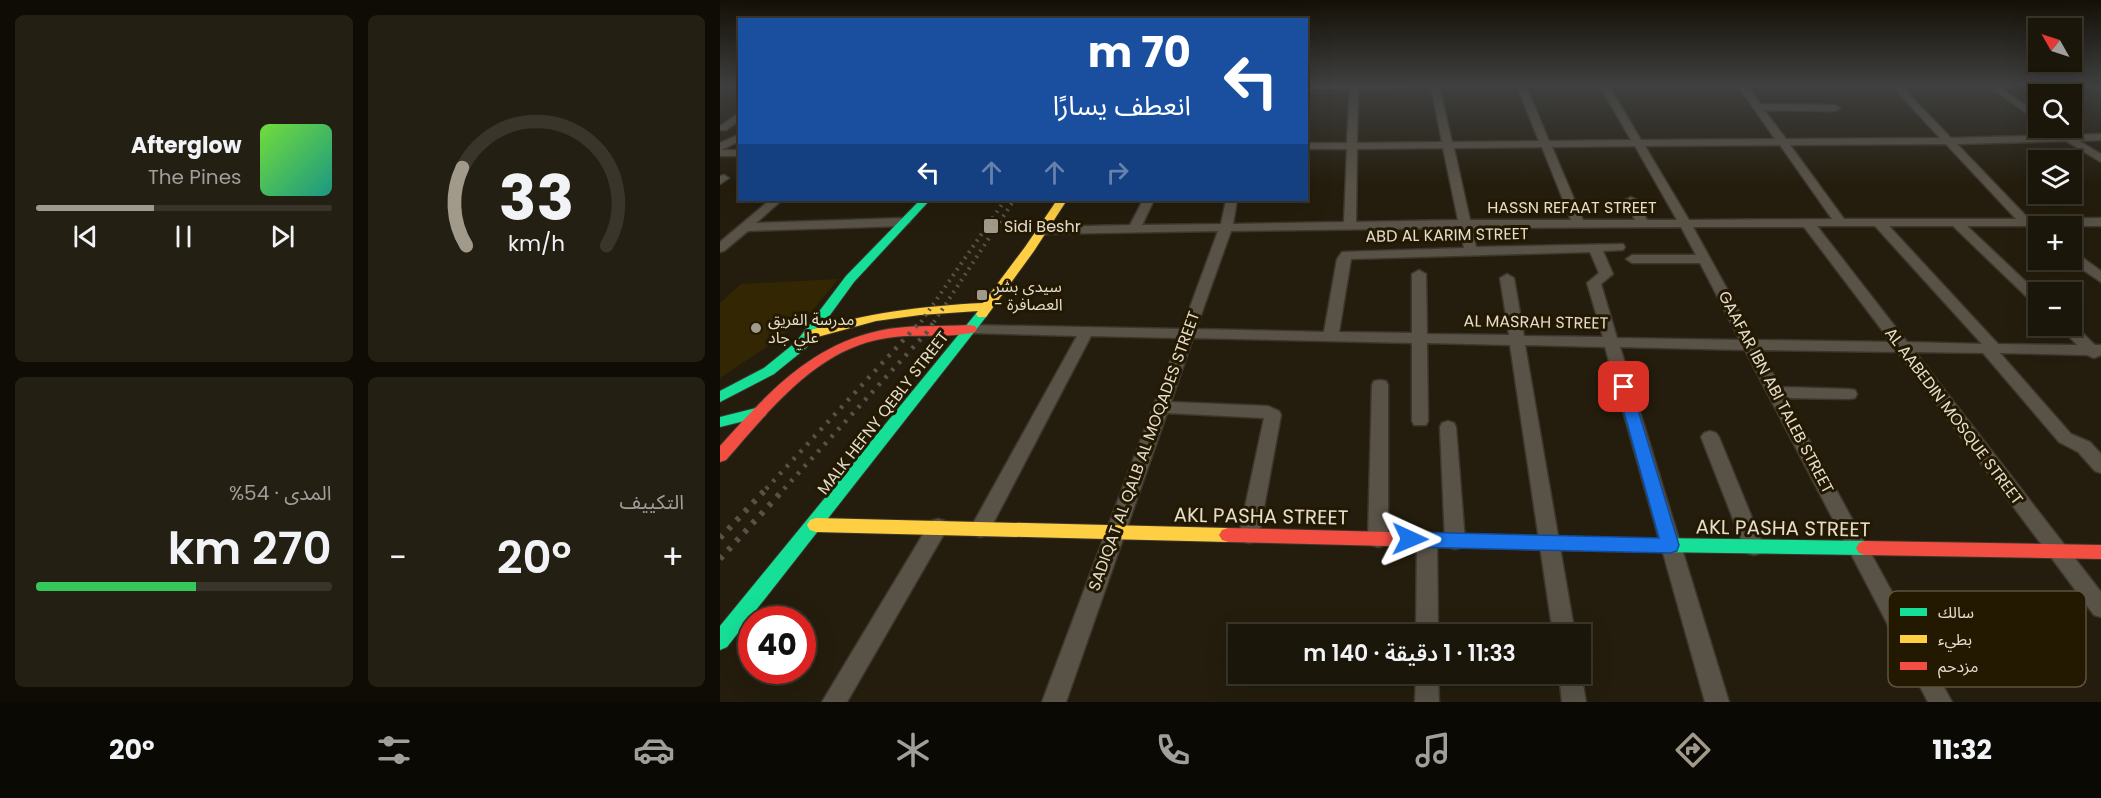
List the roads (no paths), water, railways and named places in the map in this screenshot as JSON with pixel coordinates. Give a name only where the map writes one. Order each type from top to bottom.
[{"type":"street","points":[[722,128],[735,119]]},
{"type":"street","points":[[1350,226],[1353,119]]},
{"type":"street","points":[[1443,119],[1471,251]]},
{"type":"street","points":[[1534,119],[1579,224]]},
{"type":"street","name":"GAAFAR IBN ABI TALEB STREET","points":[[1623,119],[1685,224],[1888,603]]},
{"type":"street","points":[[1766,119],[1841,223]]},
{"type":"street","points":[[1927,119],[2028,219]]},
{"type":"street","points":[[722,128],[738,127]]},
{"type":"street","points":[[2082,138],[2101,137]]},
{"type":"street","points":[[720,147],[738,138]]},
{"type":"street","points":[[1308,146],[2069,138],[2101,159]]},
{"type":"street","points":[[720,153],[738,153]]},
{"type":"street","points":[[1631,200],[1643,224]]},
{"type":"street","points":[[720,248],[775,201]]},
{"type":"street","points":[[720,397],[781,362],[810,335],[840,290],[924,201]]},
{"type":"street","name":"MALK HEFNY QEBLY STREET","points":[[720,641],[816,525],[988,307],[1044,230],[1061,201]]},
{"type":"street","points":[[1135,228],[1148,201]]},
{"type":"street","name":"SADIQAT AL QALB AL MOQADES STREET","points":[[1054,702],[1226,227],[1231,201]]},
{"type":"street","points":[[720,233],[904,222]]},
{"type":"street","points":[[1956,222],[2028,290]]},
{"type":"street","name":"HASSN REFAAT STREET","points":[[1044,230],[1350,226],[1378,239],[1465,224],[1956,222],[2028,224]]},
{"type":"street","name":"HASSN REFAAT STREET","points":[[2082,223],[2101,222]]},
{"type":"street","name":"AL AABEDIN MOSQUE STREET","points":[[1808,223],[2101,608]]},
{"type":"street","points":[[1879,223],[1991,348],[2065,438],[2084,447],[2101,466]]},
{"type":"street","name":"ABD AL KARIM STREET","points":[[1331,336],[1342,259],[1378,239],[1471,251],[1619,247]]},
{"type":"street","points":[[1595,248],[1606,274],[1594,283],[1717,702]]},
{"type":"street","points":[[1632,259],[1704,259]]},
{"type":"street","points":[[2082,263],[2101,278]]},
{"type":"street","points":[[1419,274],[1420,421]]},
{"type":"street","points":[[1507,278],[1562,624]]},
{"type":"street","points":[[810,335],[860,318],[892,311],[988,307]]},
{"type":"street","points":[[720,456],[801,369],[837,348],[877,335],[970,329]]},
{"type":"street","name":"AL MASRAH STREET","points":[[970,329],[1991,348],[2098,353]]},
{"type":"street","points":[[980,529],[1086,332]]},
{"type":"street","points":[[2078,336],[2098,353]]},
{"type":"street","points":[[1378,539],[1380,385]]},
{"type":"street","points":[[1776,392],[1849,394]]},
{"type":"street","points":[[1160,407],[1268,412],[1273,416],[1249,535]]},
{"type":"street","points":[[720,422],[760,412]]},
{"type":"street","points":[[1448,427],[1455,540]]},
{"type":"street","points":[[1710,437],[1755,547]]},
{"type":"street","name":"AKL PASHA STREET","points":[[816,525],[1549,543],[2101,552]]},
{"type":"street","points":[[834,702],[938,528]]},
{"type":"street","points":[[1427,540],[1427,624]]},
{"type":"street","points":[[1427,684],[1427,702]]},
{"type":"street","points":[[1571,684],[1574,702]]},
{"type":"street","name":"GAAFAR IBN ABI TALEB STREET","points":[[1933,687],[1941,702]]},
{"type":"railway","points":[[921,322],[1004,201]]},
{"type":"railway","points":[[934,322],[1013,201]]},
{"type":"railway","points":[[766,489],[922,320]]},
{"type":"railway","points":[[784,489],[927,332],[935,320]]},
{"type":"railway","points":[[720,538],[767,488]]},
{"type":"railway","points":[[720,559],[785,488]]},
{"type":"place","name":"Sidi Beshr","points":[[991,226]]},
{"type":"place","name":"سيدي بشر - العصافرة","points":[[982,295]]},
{"type":"place","name":"مدرسة الفريق علي جاد","points":[[756,328]]}]
